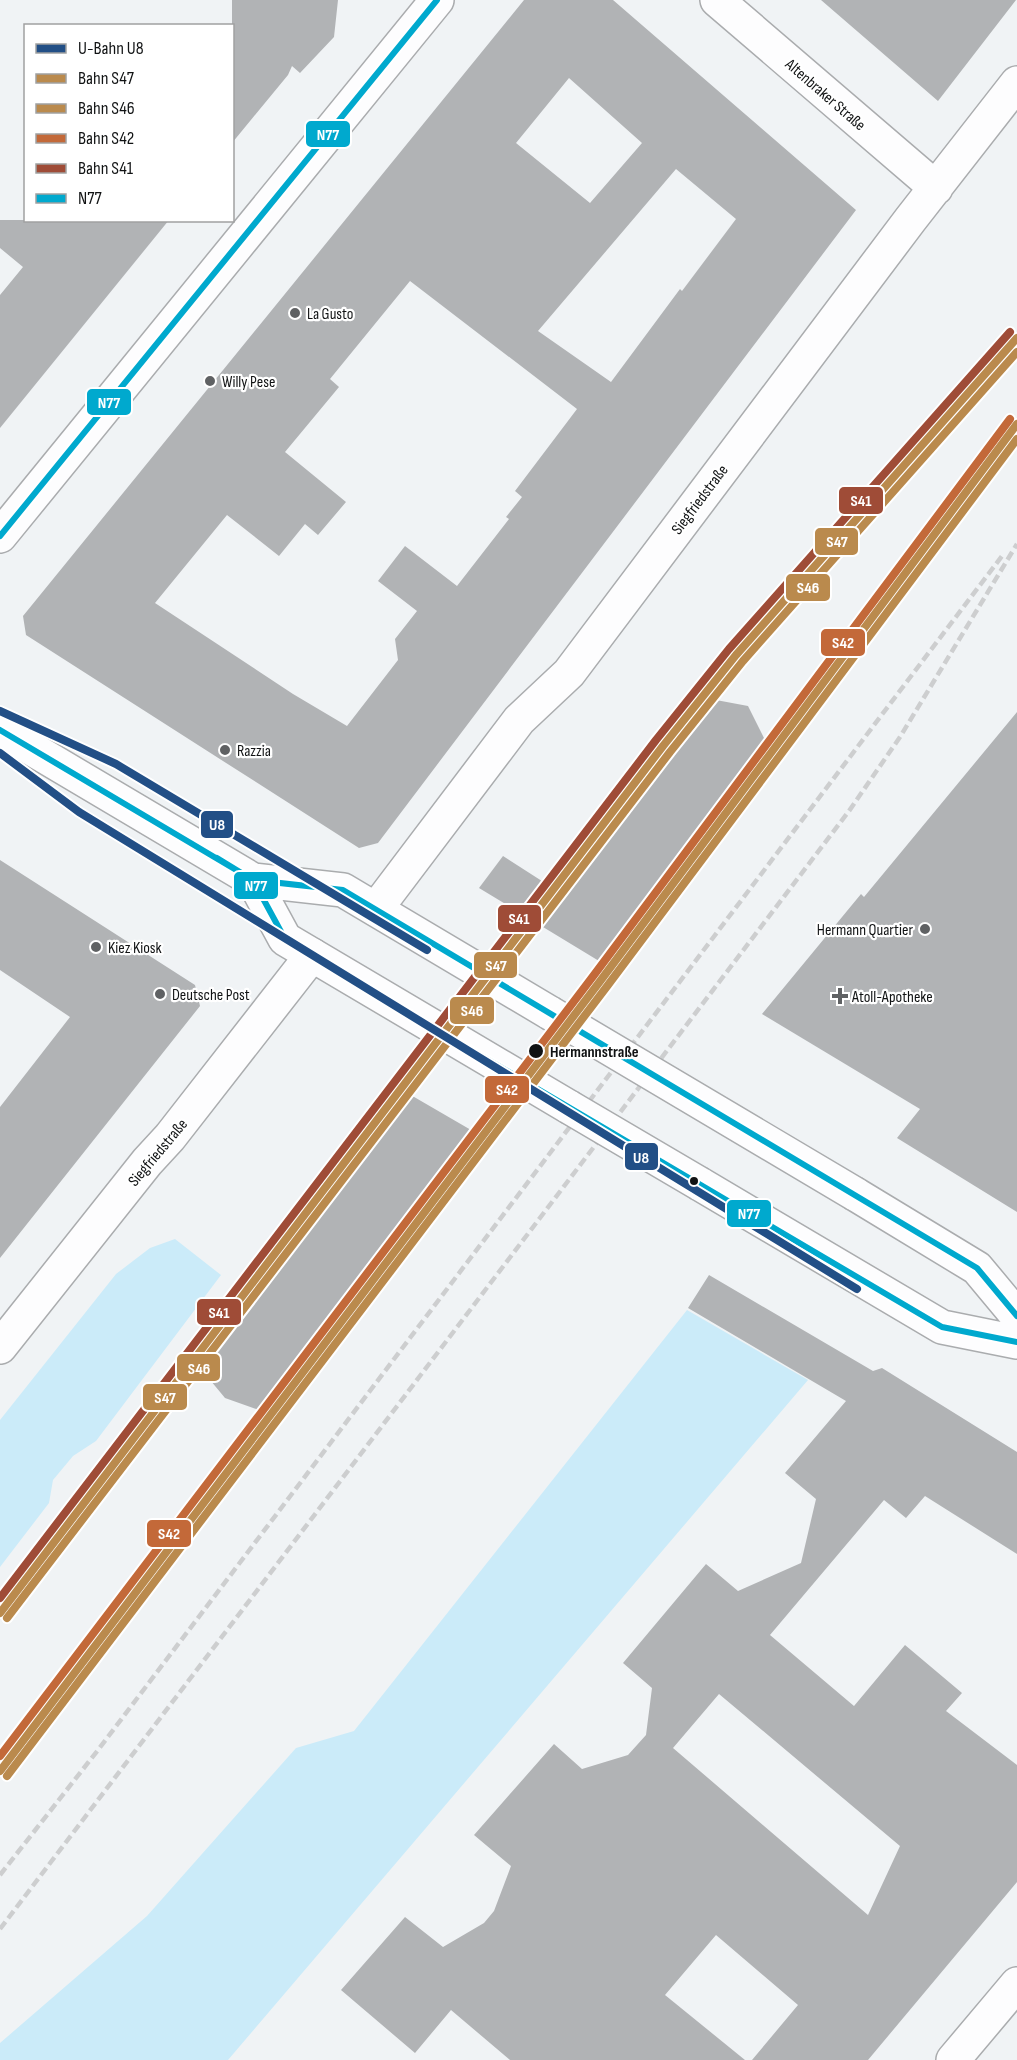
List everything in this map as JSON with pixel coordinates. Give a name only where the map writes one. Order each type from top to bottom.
[{"type":"street","points":[[0,536],[437,0]]},
{"type":"street","name":"Altenbraker Straße","points":[[717,0],[936,188]]},
{"type":"street","name":"Siegfriedstraße","points":[[375,909],[519,720],[569,673],[1017,83]]},
{"type":"street","points":[[0,730],[253,880],[343,890],[977,1268],[1017,1316]]},
{"type":"street","points":[[253,880],[285,939],[312,956],[942,1327],[1017,1342]]},
{"type":"street","name":"Siegfriedstraße","points":[[0,1347],[147,1162],[170,1137],[312,956]]},
{"type":"street","points":[[953,2060],[1017,1984]]},
{"type":"shaded area","points":[[175,1239],[221,1275],[96,1441],[73,1456],[53,1480],[49,1503],[0,1567],[0,1420],[116,1274],[150,1248]]},
{"type":"shaded area","points":[[687,1310],[808,1380],[228,2060],[0,2060],[0,2043],[147,1916],[296,1748],[354,1731]]},
{"type":"building","points":[[232,0],[338,0],[334,37],[300,73],[292,66],[288,75],[234,141],[234,24],[232,24]]},
{"type":"building","points":[[524,0],[613,0],[856,210],[378,843],[359,848],[26,635],[23,616]],"holes":[[[569,78],[642,143],[590,203],[516,143]],[[676,169],[736,219],[682,291],[680,289],[611,382],[538,331]],[[410,281],[577,409],[515,491],[522,497],[506,517],[509,519],[457,586],[405,546],[378,581],[417,611],[395,639],[398,660],[347,726],[293,694],[155,603],[227,515],[279,556],[305,524],[318,535],[346,502],[285,452],[339,387],[330,379]]]},
{"type":"building","points":[[821,0],[1016,0],[938,101]]},
{"type":"building","points":[[0,220],[167,222],[0,428],[0,295],[23,267],[0,248]]},
{"type":"building","points":[[716,700],[748,706],[765,740],[599,961],[479,888],[503,856],[559,892]]},
{"type":"building","name":"Hermann Quartier","points":[[1017,712],[1017,1212],[897,1138],[920,1109],[762,1014],[861,894],[864,897]]},
{"type":"building","points":[[0,860],[195,985],[200,1006],[0,1258],[0,1107],[70,1017],[0,970]]},
{"type":"building","points":[[409,1094],[471,1130],[259,1410],[225,1398],[201,1369]]},
{"type":"building","points":[[709,1275],[873,1371],[882,1368],[1017,1452],[1017,1554],[925,1496],[906,1518],[884,1500],[770,1635],[854,1706],[905,1645],[962,1693],[946,1711],[1017,1765],[1017,1882],[868,2060],[752,2060],[798,2005],[716,1935],[665,1995],[745,2060],[510,2060],[451,2010],[415,2053],[341,1990],[405,1917],[443,1947],[484,1923],[494,1911],[511,1866],[474,1835],[554,1744],[582,1769],[628,1755],[646,1735],[652,1688],[623,1663],[706,1564],[738,1591],[801,1563],[816,1499],[785,1473],[846,1401],[688,1308]],"holes":[[[719,1694],[900,1846],[868,1915],[673,1748]]]},
{"type":"railway","points":[[0,1929],[849,811],[900,737],[1017,544]]},
{"type":"railway","points":[[0,1875],[98,1750],[1002,556]]},
{"type":"metro line","name":"U8","points":[[0,711],[116,764],[427,950]]},
{"type":"metro line","name":"U8","points":[[0,753],[79,812],[857,1289]]},
{"type":"rail line","name":"S41","points":[[0,1598],[656,740],[729,649],[1010,332]]},
{"type":"rail line","name":"S47","points":[[0,1613],[663,746],[736,655],[1017,338]]},
{"type":"rail line","name":"S46","points":[[7,1618],[670,752],[743,661],[1017,352]]},
{"type":"rail line","name":"S42","points":[[0,1756],[594,975],[1010,419]]},
{"type":"rail line","name":"S47","points":[[0,1771],[601,980],[1017,424]]},
{"type":"rail line","name":"S46","points":[[7,1776],[608,985],[1017,439]]},
{"type":"transit line","name":"N77","points":[[0,536],[437,0]]},
{"type":"transit line","name":"N77","points":[[0,730],[253,880],[285,939],[366,988],[942,1327],[1017,1342]]},
{"type":"transit line","name":"N77","points":[[217,858],[253,880],[343,890],[977,1268],[1017,1316]]},
{"type":"place","name":"La Gusto","points":[[295,313]]},
{"type":"place","name":"Willy Pese","points":[[210,381]]},
{"type":"place","name":"Razzia","points":[[225,750]]},
{"type":"place","name":"Hermann Quartier","points":[[925,929]]},
{"type":"place","name":"Kiez Kiosk","points":[[96,947]]},
{"type":"place","name":"Deutsche Post","points":[[160,994]]},
{"type":"place","name":"Atoll-Apotheke","points":[[840,996]]},
{"type":"place","name":"Hermannstraße","points":[[536,1051]]}]
